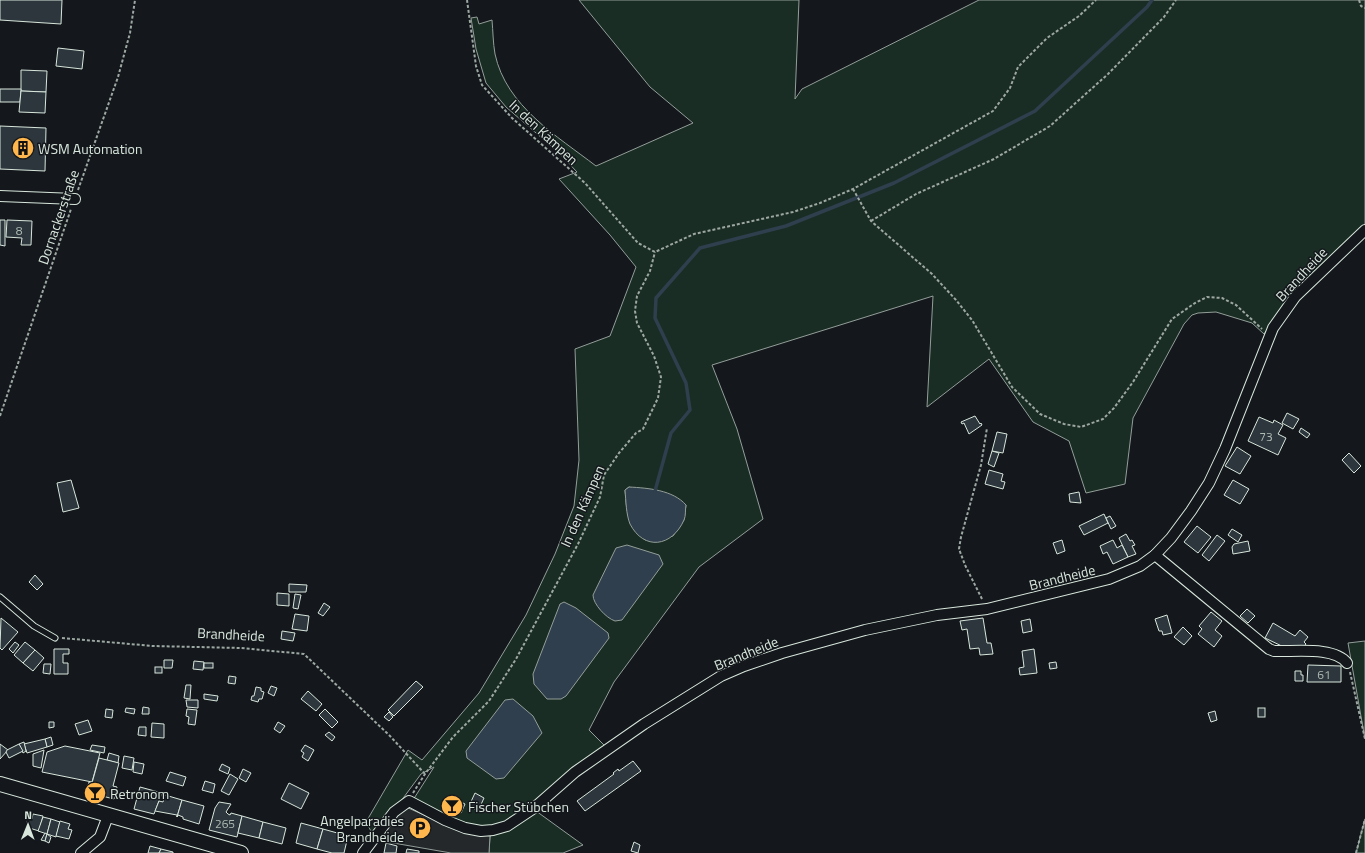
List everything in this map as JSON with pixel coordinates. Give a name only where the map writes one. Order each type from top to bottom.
[{"type":"main road","points":[[0,784],[217,850],[241,853]]},
{"type":"street","points":[[0,196],[75,199]]},
{"type":"street","name":"Brandheide","points":[[409,801],[445,820],[465,828],[481,831],[507,826],[534,808],[575,772],[644,724],[721,676],[744,666],[782,652],[865,630],[937,615],[987,610],[1109,580],[1132,570],[1155,555],[1181,526],[1209,483],[1225,449],[1269,335],[1295,297],[1365,230]]},
{"type":"street","points":[[1155,555],[1269,649],[1274,651],[1311,651],[1325,653],[1343,658],[1347,663]]},
{"type":"street","points":[[363,853],[394,812],[409,801]]},
{"type":"street","points":[[81,853],[100,837],[108,816]]},
{"type":"lane","points":[[0,597],[34,626],[55,638]]},
{"type":"path","name":"Dornackerstraße","points":[[0,416],[118,77],[130,33],[135,0]]},
{"type":"path","name":"In den Kämpen","points":[[409,801],[425,774],[454,737],[488,701],[516,659],[578,544],[600,497],[604,475],[619,453],[636,433],[643,429],[658,398],[661,377],[654,356],[637,323],[634,311],[637,296],[650,271],[655,252],[638,243],[585,183],[512,118],[482,85],[476,66],[467,0]]},
{"type":"path","points":[[655,252],[694,234],[793,212],[853,189],[993,111],[1010,88],[1018,67],[1047,38],[1079,16],[1096,0]]},
{"type":"path","points":[[871,221],[916,194],[994,159],[1050,126],[1108,74],[1164,17],[1176,0]]},
{"type":"path","points":[[1360,0],[1361,6],[1365,8]]},
{"type":"path","points":[[853,189],[871,221],[932,274],[956,300],[972,320],[1012,387],[1040,414],[1064,424],[1081,427],[1103,420],[1134,382],[1172,319],[1195,303],[1207,298],[1222,298],[1236,305],[1269,335]]},
{"type":"path","points":[[987,428],[981,465],[961,536],[959,549],[965,565],[987,610]]},
{"type":"path","name":"Brandheide","points":[[55,638],[153,646],[234,648],[304,654],[390,736],[425,774]]},
{"type":"path","points":[[1347,663],[1354,687],[1365,740]]},
{"type":"path","points":[[1356,853],[1365,819]]},
{"type":"green space","points":[[579,0],[799,0],[795,99],[802,89],[979,0],[1365,0],[1365,225],[1293,295],[1264,334],[1252,323],[1216,312],[1198,313],[1192,315],[1184,324],[1133,418],[1125,484],[1086,493],[1069,441],[1033,422],[989,359],[927,407],[933,296],[712,365],[737,429],[763,519],[699,567],[614,682],[589,730],[606,747],[504,825],[474,826],[448,818],[413,800],[434,767],[421,774],[401,801],[372,833],[366,822],[408,750],[422,760],[479,693],[526,615],[555,554],[574,506],[579,460],[575,349],[610,336],[636,267],[610,235],[559,179],[577,172],[558,152],[506,107],[486,83],[476,49],[471,18],[477,17],[479,24],[492,20],[495,54],[501,73],[510,89],[522,104],[550,131],[596,166],[693,123],[650,87]],"holes":[[[629,487],[686,505],[684,520],[673,536],[645,540],[631,523],[627,512],[625,490]]]},
{"type":"green space","points":[[1365,641],[1365,739],[1348,643]]},
{"type":"green space","points":[[536,811],[583,845],[563,853],[489,853],[490,836],[507,831]]},
{"type":"green space","points":[[1365,819],[1365,853],[1356,853]]},
{"type":"shaded area","name":"Angelparadies Brandheide","points":[[406,807],[462,832],[490,836],[489,853],[451,853],[376,840]]},
{"type":"water","points":[[629,487],[660,491],[681,500],[686,505],[685,517],[679,529],[672,536],[658,542],[650,542],[643,539],[636,533],[630,524],[627,512],[625,490]]},
{"type":"water","points":[[627,545],[659,555],[663,564],[622,620],[615,621],[601,610],[595,602],[593,595],[616,548]]},
{"type":"water","points":[[564,602],[576,608],[608,633],[609,638],[566,696],[561,699],[547,699],[534,684],[533,674],[560,604]]},
{"type":"water","points":[[513,699],[533,716],[542,733],[504,778],[496,779],[467,758],[466,751],[505,700]]},
{"type":"building","points":[[0,0],[62,0],[61,24],[0,20]]},
{"type":"building","points":[[58,48],[84,51],[82,69],[56,66]]},
{"type":"building","points":[[21,70],[47,71],[46,92],[21,91]]},
{"type":"building","points":[[0,89],[21,89],[20,102],[0,102]]},
{"type":"building","points":[[21,91],[46,92],[45,113],[19,112]]},
{"type":"building","name":"WSM Automation","points":[[0,126],[46,128],[45,171],[0,169]]},
{"type":"building","points":[[0,220],[5,220],[5,246],[0,245]]},
{"type":"building","points":[[7,220],[32,221],[31,245],[21,245],[22,238],[6,237]]},
{"type":"building","points":[[1287,413],[1299,419],[1293,429],[1282,423]]},
{"type":"building","points":[[975,416],[982,425],[969,434],[964,423],[962,424],[961,422]]},
{"type":"building","points":[[1259,417],[1273,423],[1274,420],[1283,425],[1278,434],[1286,438],[1278,455],[1248,441]]},
{"type":"building","points":[[1301,428],[1310,434],[1307,438],[1299,432]]},
{"type":"building","points":[[997,432],[1007,434],[1003,453],[992,451]]},
{"type":"building","points":[[1237,447],[1251,456],[1240,474],[1225,466]]},
{"type":"building","points":[[992,451],[999,453],[994,467],[988,464]]},
{"type":"building","points":[[1349,453],[1361,466],[1354,473],[1342,460]]},
{"type":"building","points":[[989,470],[1003,474],[1001,481],[1005,482],[1003,489],[985,484]]},
{"type":"building","points":[[71,480],[79,508],[63,512],[57,483]]},
{"type":"building","points":[[1233,480],[1249,489],[1240,504],[1224,495]]},
{"type":"building","points":[[1079,492],[1081,503],[1070,502],[1069,494]]},
{"type":"building","points":[[1104,514],[1108,523],[1084,535],[1079,526]]},
{"type":"building","points":[[1110,516],[1116,526],[1111,529],[1106,518]]},
{"type":"building","points":[[1197,526],[1211,537],[1198,553],[1184,542]]},
{"type":"building","points":[[1232,529],[1242,535],[1238,542],[1228,535]]},
{"type":"building","points":[[1126,534],[1130,541],[1132,540],[1135,545],[1132,546],[1136,554],[1128,557],[1119,538]]},
{"type":"building","points":[[1217,535],[1225,541],[1209,561],[1202,555]]},
{"type":"building","points":[[1062,540],[1065,551],[1057,554],[1053,543]]},
{"type":"building","points":[[1113,540],[1117,548],[1122,545],[1128,557],[1113,564],[1107,552],[1103,554],[1100,546]]},
{"type":"building","points":[[1248,541],[1250,551],[1233,554],[1232,547],[1234,544]]},
{"type":"building","points":[[35,575],[43,584],[37,590],[29,582]]},
{"type":"building","points":[[289,584],[307,585],[306,592],[289,592]]},
{"type":"building","points":[[277,593],[289,594],[289,606],[277,605]]},
{"type":"building","points":[[295,594],[301,595],[298,609],[293,608]]},
{"type":"building","points":[[324,603],[330,607],[323,616],[318,613]]},
{"type":"building","points":[[1247,609],[1255,616],[1248,623],[1240,616]]},
{"type":"building","points":[[1211,612],[1222,621],[1215,630],[1222,636],[1214,647],[1198,634],[1202,629],[1199,626]]},
{"type":"building","points":[[295,614],[309,616],[307,631],[292,629]]},
{"type":"building","points":[[1167,615],[1172,633],[1163,635],[1162,631],[1159,631],[1155,619]]},
{"type":"building","points":[[1,618],[18,632],[2,650],[0,648]]},
{"type":"building","points":[[983,618],[987,643],[991,643],[993,654],[980,655],[979,648],[970,649],[967,629],[962,630],[960,621]]},
{"type":"building","points":[[1030,619],[1032,631],[1023,633],[1021,621]]},
{"type":"building","points":[[1273,623],[1295,636],[1300,630],[1308,637],[1304,642],[1306,644],[1302,649],[1288,649],[1265,638]]},
{"type":"building","points":[[1183,627],[1192,636],[1184,645],[1174,637]]},
{"type":"building","points":[[282,631],[295,633],[293,641],[281,639]]},
{"type":"building","points":[[15,642],[19,645],[13,653],[9,649]]},
{"type":"building","points":[[25,642],[35,650],[23,663],[14,655]]},
{"type":"building","points":[[54,649],[69,649],[69,654],[63,654],[63,663],[68,663],[68,674],[54,674]]},
{"type":"building","points":[[1034,649],[1037,673],[1020,675],[1019,668],[1024,667],[1022,651]]},
{"type":"building","points":[[35,650],[44,658],[33,671],[23,663]]},
{"type":"building","points":[[164,660],[173,660],[172,668],[164,668]]},
{"type":"building","points":[[194,661],[204,662],[203,670],[193,669]]},
{"type":"building","points":[[1056,662],[1057,668],[1050,669],[1049,663]]},
{"type":"building","points":[[204,663],[213,663],[213,668],[204,668]]},
{"type":"building","points":[[44,664],[51,664],[50,674],[43,673]]},
{"type":"building","points":[[1308,665],[1341,666],[1341,682],[1307,682]]},
{"type":"building","points":[[155,667],[162,667],[162,673],[155,673]]},
{"type":"building","points":[[1295,671],[1301,671],[1303,681],[1295,681]]},
{"type":"building","points":[[229,676],[236,677],[235,684],[228,683]]},
{"type":"building","points":[[416,681],[423,687],[394,716],[388,710]]},
{"type":"building","points":[[186,685],[191,685],[190,699],[184,698]]},
{"type":"building","points":[[271,686],[277,688],[274,696],[268,693]]},
{"type":"building","points":[[256,687],[261,688],[261,691],[264,692],[262,699],[259,699],[258,702],[251,700],[252,696],[254,696]]},
{"type":"building","points":[[308,691],[322,704],[316,711],[301,699]]},
{"type":"building","points":[[204,694],[218,696],[217,701],[204,699]]},
{"type":"building","points":[[186,700],[198,700],[198,708],[187,707]]},
{"type":"building","points":[[143,707],[149,708],[149,714],[142,714]]},
{"type":"building","points":[[126,708],[135,709],[134,714],[125,712]]},
{"type":"building","points":[[1258,708],[1265,708],[1265,717],[1258,717]]},
{"type":"building","points":[[106,709],[113,710],[112,718],[105,717]]},
{"type":"building","points":[[187,709],[197,710],[195,725],[188,724],[189,717],[186,716]]},
{"type":"building","points":[[325,709],[338,722],[332,728],[319,715]]},
{"type":"building","points":[[1215,711],[1217,720],[1211,722],[1208,713]]},
{"type":"building","points":[[389,712],[393,717],[389,721],[384,717]]},
{"type":"building","points":[[88,720],[92,731],[79,735],[75,724]]},
{"type":"building","points":[[49,722],[54,722],[54,727],[49,728]]},
{"type":"building","points":[[278,722],[285,726],[280,733],[274,729]]},
{"type":"building","points":[[152,723],[164,724],[164,738],[151,737]]},
{"type":"building","points":[[139,727],[146,727],[146,736],[138,735]]},
{"type":"building","points":[[329,732],[335,737],[332,741],[325,735]]},
{"type":"building","points":[[51,737],[53,745],[47,747],[45,739]]},
{"type":"building","points":[[45,739],[47,747],[27,753],[24,744]]},
{"type":"building","points":[[24,742],[26,751],[23,753],[19,744]]},
{"type":"building","points":[[0,744],[8,750],[0,759]]},
{"type":"building","points":[[19,744],[23,751],[9,758],[6,752],[7,750]]},
{"type":"building","points":[[92,745],[105,747],[104,753],[90,750]]},
{"type":"building","points":[[305,745],[314,750],[308,761],[302,757],[304,753],[301,751]]},
{"type":"building","points":[[65,746],[100,753],[92,782],[42,772],[47,752]]},
{"type":"building","points":[[44,750],[41,768],[33,766],[33,754]]},
{"type":"building","points":[[109,753],[119,756],[118,763],[107,760]]},
{"type":"building","points":[[124,756],[134,758],[132,770],[122,768]]},
{"type":"building","points":[[99,758],[119,763],[113,786],[117,787],[114,799],[86,792],[89,782],[92,783]]},
{"type":"building","points":[[633,761],[641,771],[585,811],[577,801],[614,774],[613,773],[618,769],[619,771]]},
{"type":"building","points":[[134,762],[144,764],[142,774],[133,772]]},
{"type":"building","points":[[222,764],[230,768],[228,774],[219,770]]},
{"type":"building","points":[[243,769],[251,773],[246,782],[239,778]]},
{"type":"building","points":[[170,772],[186,777],[183,786],[166,781]]},
{"type":"building","points":[[230,774],[238,779],[229,795],[221,791]]},
{"type":"building","points":[[205,781],[215,784],[213,793],[202,790]]},
{"type":"building","points":[[289,783],[309,793],[301,809],[281,799]]},
{"type":"building","points":[[140,787],[162,793],[154,814],[134,809]]},
{"type":"building","points":[[475,793],[484,798],[478,811],[469,806]]},
{"type":"building","points":[[165,795],[182,800],[177,817],[177,815],[155,811],[159,801],[163,802]]},
{"type":"building","points":[[451,797],[465,804],[461,813],[446,806]]},
{"type":"building","points":[[182,800],[204,806],[199,824],[183,819],[183,817],[178,815],[177,817]]},
{"type":"building","points":[[219,802],[231,804],[226,812],[228,814],[230,815],[231,813],[242,816],[237,837],[209,830],[215,808]]},
{"type":"building","points":[[33,814],[43,816],[39,831],[26,827],[28,818],[32,819]]},
{"type":"building","points":[[242,816],[263,822],[259,838],[238,833]]},
{"type":"building","points":[[43,817],[51,819],[47,834],[38,831]]},
{"type":"building","points":[[51,819],[60,822],[56,837],[47,834]]},
{"type":"building","points":[[60,821],[70,824],[68,829],[72,830],[69,839],[56,836]]},
{"type":"building","points":[[263,822],[286,828],[282,844],[259,838]]},
{"type":"building","points":[[301,823],[323,829],[317,849],[296,843]]},
{"type":"building","points":[[323,829],[348,836],[344,853],[332,853],[317,849]]},
{"type":"building","points":[[45,833],[47,834],[45,841],[41,840]]},
{"type":"building","points":[[47,834],[51,837],[49,843],[45,841]]},
{"type":"building","points":[[634,842],[640,845],[638,853],[631,851]]},
{"type":"building","points":[[386,843],[397,846],[396,853],[384,853]]},
{"type":"building","points":[[150,846],[161,849],[159,853],[148,853]]},
{"type":"building","points":[[161,849],[173,852],[173,853],[159,853]]},
{"type":"building","points":[[407,849],[419,851],[419,853],[406,853]]},
{"type":"waterway","points":[[655,491],[671,433],[690,410],[686,383],[655,318],[656,298],[700,248],[786,226],[894,183],[1035,111],[1147,7],[1152,0]]},
{"type":"place","name":"WSM Automation","points":[[23,148]]},
{"type":"place","name":"Retronom","points":[[95,793]]},
{"type":"place","name":"Fischer Stübchen","points":[[452,806]]},
{"type":"place","name":"Angelparadies Brandheide","points":[[420,828]]}]
